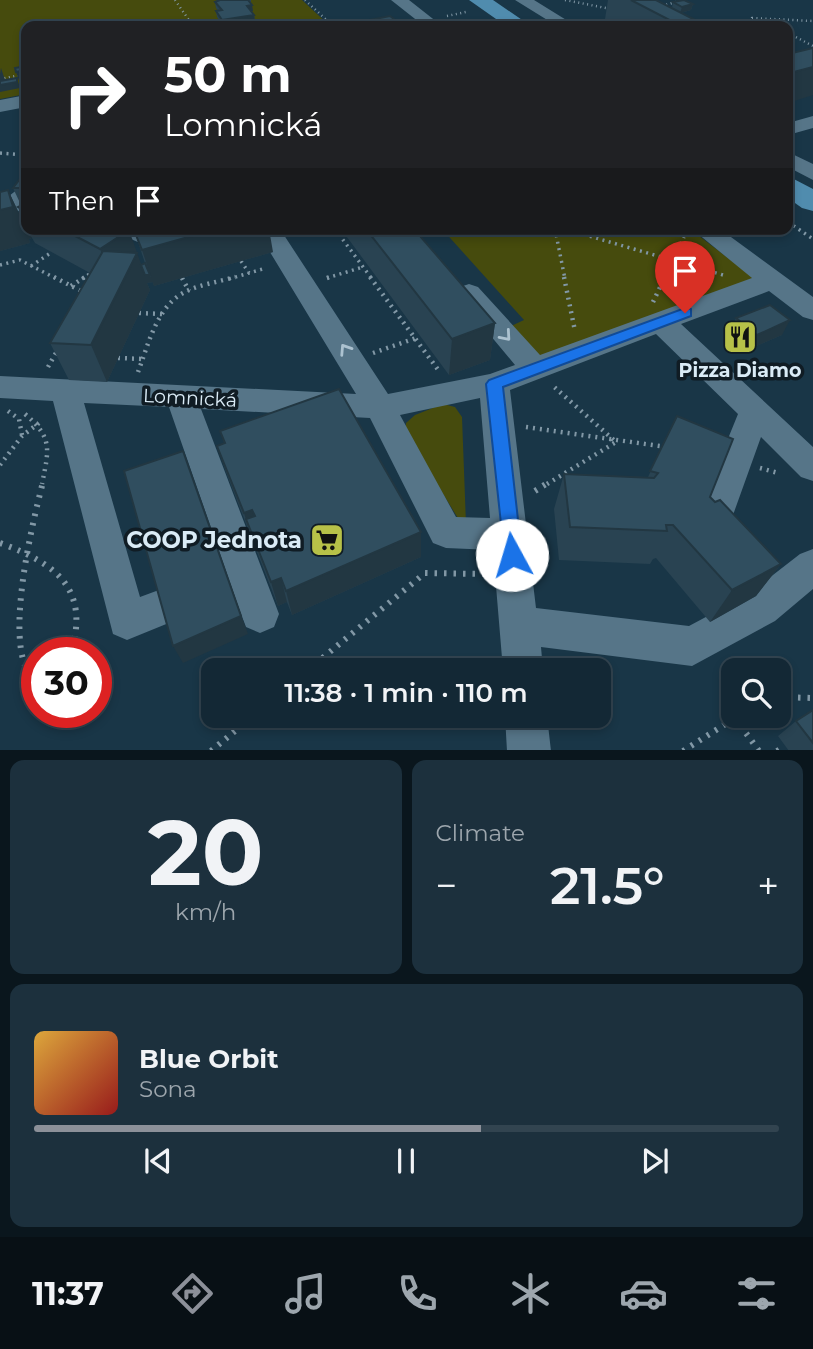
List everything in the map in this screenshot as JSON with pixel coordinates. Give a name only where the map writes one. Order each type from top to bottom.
[{"type":"main road","points":[[498,0],[530,21]]},
{"type":"main road","points":[[477,5],[510,21]]},
{"type":"main road","points":[[793,188],[813,202]]},
{"type":"main road","points":[[793,207],[813,220]]},
{"type":"street","points":[[399,0],[435,21]]},
{"type":"street","points":[[524,0],[560,21]]},
{"type":"street","points":[[0,106],[21,102]]},
{"type":"street","points":[[793,128],[813,122]]},
{"type":"street","points":[[793,161],[813,173]]},
{"type":"street","points":[[0,212],[16,205],[21,200]]},
{"type":"street","points":[[141,235],[166,246],[205,235]]},
{"type":"street","points":[[272,235],[380,407],[446,532],[508,521]]},
{"type":"street","points":[[711,235],[765,283],[813,311]]},
{"type":"street","points":[[452,273],[536,370]]},
{"type":"street","name":"Lomnická","points":[[4,399],[51,391],[380,407],[495,384],[765,283]]},
{"type":"street","points":[[651,325],[755,409],[813,467]]},
{"type":"street","points":[[495,384],[522,658]]},
{"type":"street","points":[[51,391],[127,621],[167,605]]},
{"type":"street","points":[[181,398],[260,614]]},
{"type":"street","points":[[520,625],[692,646],[761,608],[783,564],[732,542],[718,529],[715,515],[755,409]]},
{"type":"street","points":[[527,728],[529,750]]},
{"type":"path","points":[[175,0],[190,21]]},
{"type":"path","points":[[305,0],[328,21]]},
{"type":"path","points":[[565,0],[619,10]]},
{"type":"path","points":[[665,8],[662,6],[683,0]]},
{"type":"path","points":[[435,21],[477,5]]},
{"type":"path","points":[[654,10],[665,8],[674,12]]},
{"type":"path","points":[[752,21],[752,18],[762,16],[774,21]]},
{"type":"path","points":[[793,23],[813,21]]},
{"type":"path","points":[[793,36],[813,46]]},
{"type":"path","points":[[0,79],[21,77]]},
{"type":"path","points":[[2,86],[21,78]]},
{"type":"path","points":[[0,153],[21,155]]},
{"type":"path","points":[[793,225],[813,239]]},
{"type":"path","points":[[339,235],[439,371]]},
{"type":"path","points":[[556,235],[580,352]]},
{"type":"path","points":[[587,235],[765,283]]},
{"type":"path","points":[[651,325],[684,235]]},
{"type":"path","points":[[31,266],[52,252]]},
{"type":"path","points":[[0,265],[20,260],[87,294],[84,300]]},
{"type":"path","points":[[241,261],[248,273]]},
{"type":"path","points":[[128,395],[162,314],[172,299],[189,290],[289,261]]},
{"type":"path","points":[[304,286],[363,267]]},
{"type":"path","points":[[71,286],[91,273]]},
{"type":"path","points":[[182,278],[189,290]]},
{"type":"path","points":[[139,313],[162,314]]},
{"type":"path","points":[[352,360],[416,338]]},
{"type":"path","points":[[51,391],[57,351],[62,340]]},
{"type":"path","points":[[57,351],[70,352]]},
{"type":"path","points":[[118,358],[143,359]]},
{"type":"path","points":[[536,370],[616,442]]},
{"type":"path","points":[[0,411],[4,399]]},
{"type":"path","points":[[4,399],[38,423],[46,436],[45,462],[27,534],[19,554]]},
{"type":"path","points":[[4,399],[21,423],[22,436]]},
{"type":"path","points":[[0,465],[22,436],[38,423]]},
{"type":"path","points":[[498,423],[616,442],[676,448]]},
{"type":"path","points":[[508,521],[616,442]]},
{"type":"path","points":[[0,544],[36,557],[68,582],[78,621],[74,637]]},
{"type":"path","points":[[322,658],[425,573],[489,574]]},
{"type":"path","points":[[791,697],[813,698]]},
{"type":"path","points":[[685,750],[721,727]]},
{"type":"path","points":[[212,750],[239,728]]},
{"type":"path","points":[[744,728],[758,750]]},
{"type":"path","points":[[779,750],[785,746]]},
{"type":"green space","points":[[0,0],[302,0],[325,21],[21,21],[21,95],[0,99]]},
{"type":"green space","points":[[447,235],[698,235],[754,278],[541,359],[509,327],[524,320]]},
{"type":"green space","points":[[443,404],[455,407],[462,417],[466,524],[461,523],[406,434],[406,423],[415,415]]},
{"type":"building","points":[[248,0],[252,5],[247,6],[254,15],[222,20],[216,11],[222,10],[215,2]]},
{"type":"building","points":[[631,0],[656,0],[697,21],[671,21]]},
{"type":"building","points":[[684,0],[693,4],[682,7],[673,2]]},
{"type":"building","points":[[390,16],[396,21],[364,21]]},
{"type":"building","points":[[813,48],[813,67],[793,72],[793,53]]},
{"type":"building","points":[[17,78],[17,82],[0,85],[0,81]]},
{"type":"building","points":[[21,178],[21,188],[13,188]]},
{"type":"building","points":[[8,190],[13,207],[0,210],[0,192]]},
{"type":"building","points":[[73,235],[121,235],[100,249]]},
{"type":"building","points":[[136,235],[196,235],[142,250]]},
{"type":"building","points":[[371,235],[419,235],[495,323],[452,339]]},
{"type":"building","points":[[103,251],[137,253],[91,345],[50,343]]},
{"type":"building","points":[[145,263],[150,275],[145,275],[141,265]]},
{"type":"building","points":[[770,305],[790,320],[757,335],[736,318]]},
{"type":"building","points":[[339,389],[421,532],[286,591],[281,578],[271,582],[246,519],[255,516],[252,510],[244,513],[217,446],[225,443],[220,431]]},
{"type":"building","points":[[677,416],[733,439],[710,497],[715,502],[720,500],[781,564],[732,590],[673,525],[666,525],[667,531],[570,527],[564,474],[654,478],[658,473],[650,471]]},
{"type":"building","points":[[183,451],[241,616],[173,646],[124,471]]},
{"type":"building","points":[[813,710],[813,743],[796,721]]},
{"type":"place","name":"Pizza Diamo","points":[[740,337]]},
{"type":"place","name":"COOP Jednota","points":[[327,540]]},
{"type":"route","points":[[512,555],[495,384],[685,313]]}]
